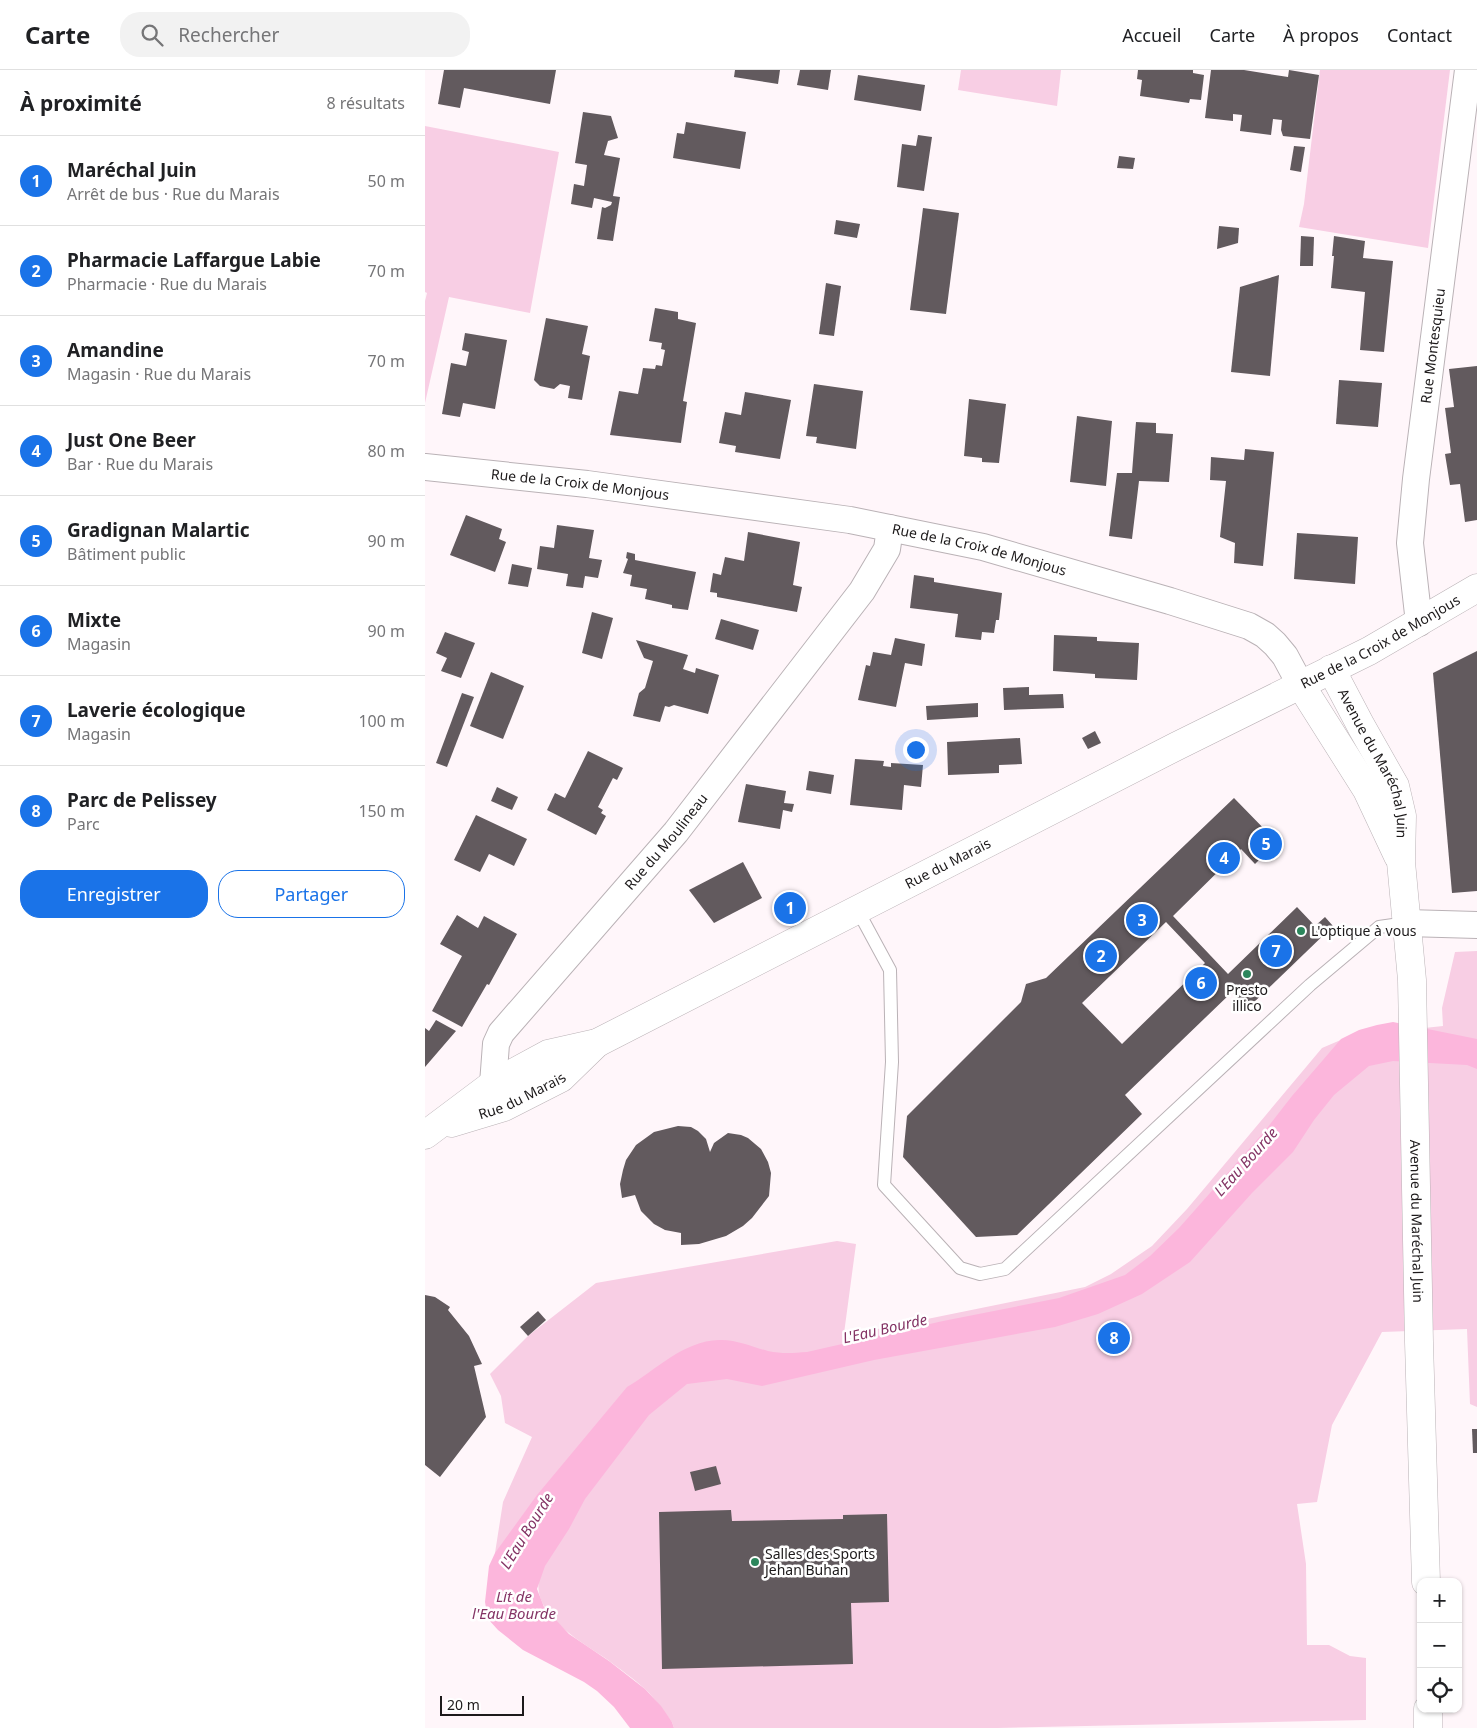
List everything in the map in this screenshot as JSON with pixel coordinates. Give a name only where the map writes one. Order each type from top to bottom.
[{"type":"main road","name":"Rue de la Croix de Monjous","points":[[1300,684],[1474,596]]},
{"type":"main road","name":"Avenue du Maréchal Juin","points":[[1331,669],[1395,786],[1402,816],[1401,862],[1412,1004],[1426,1578]]},
{"type":"main road","name":"Avenue du Maréchal Juin","points":[[1300,684],[1367,790],[1401,862]]},
{"type":"main road","name":"Rue du Marais","points":[[493,1084],[548,1054],[597,1043],[1300,684]]},
{"type":"main road","name":"Rue du Marais","points":[[430,1131],[504,1107],[561,1078],[597,1043]]},
{"type":"main road","points":[[430,1131],[493,1084]]},
{"type":"main road","points":[[1428,1713],[1428,1728]]},
{"type":"street","name":"Rue Montesquieu","points":[[1419,623],[1410,543],[1416,479],[1468,70]]},
{"type":"street","name":"Rue de la Croix de Monjous","points":[[425,467],[587,484],[841,519],[974,545],[1170,600],[1249,626],[1265,635],[1275,644],[1285,656],[1300,684]]},
{"type":"street","name":"Rue du Moulineau","points":[[493,1084],[496,1044],[501,1033],[676,832],[862,591],[887,549],[890,528]]},
{"type":"street","points":[[1407,924],[1477,925]]},
{"type":"lane","points":[[857,909],[889,970],[891,1062],[884,1185],[960,1268],[980,1274],[1005,1269],[1309,985],[1358,944],[1379,927],[1391,924],[1407,924]]},
{"type":"shaded area","points":[[961,70],[1061,70],[1057,106],[958,90]]},
{"type":"shaded area","points":[[1320,70],[1450,70],[1428,248],[1299,227],[1304,204]]},
{"type":"shaded area","points":[[425,126],[559,152],[530,313],[449,297],[425,403],[425,301],[427,293],[425,292]]},
{"type":"shaded area","points":[[1477,951],[1477,1407],[1470,1404],[1467,1329],[1382,1332],[1332,1425],[1317,1502],[1297,1504],[1306,1564],[1307,1645],[1329,1645],[1350,1656],[1366,1658],[1366,1720],[997,1728],[674,1728],[672,1722],[656,1700],[645,1689],[561,1627],[543,1605],[539,1593],[539,1580],[495,1553],[503,1502],[532,1437],[505,1423],[501,1396],[490,1374],[528,1336],[596,1283],[837,1241],[856,1244],[843,1341],[873,1330],[1085,1287],[1111,1274],[1152,1246],[1187,1209],[1322,1048],[1350,1036],[1443,1026],[1442,1008],[1455,952]]},
{"type":"water","name":"Lit de l'Eau Bourde","points":[[1393,1022],[1477,1039],[1477,1069],[1467,1065],[1393,1061],[1369,1066],[1334,1095],[1314,1120],[1293,1152],[1252,1193],[1190,1262],[1142,1294],[1098,1314],[1055,1327],[874,1360],[762,1386],[727,1379],[687,1384],[649,1415],[585,1499],[569,1529],[545,1566],[537,1589],[544,1607],[569,1634],[609,1661],[645,1689],[661,1706],[674,1728],[630,1728],[614,1707],[597,1691],[584,1682],[523,1650],[498,1630],[488,1619],[485,1602],[489,1566],[495,1553],[537,1495],[627,1387],[670,1358],[694,1345],[719,1340],[738,1342],[773,1352],[807,1352],[943,1321],[1059,1298],[1125,1275],[1150,1256],[1179,1228],[1264,1132],[1341,1039],[1359,1030]]},
{"type":"building","points":[[444,70],[556,70],[550,104],[464,88],[460,108],[438,104]]},
{"type":"building","points":[[735,70],[780,70],[778,84],[734,77]]},
{"type":"building","points":[[800,70],[831,70],[828,90],[797,85]]},
{"type":"building","points":[[1138,70],[1193,70],[1193,73],[1204,75],[1201,100],[1190,99],[1189,103],[1140,96],[1142,80],[1137,79]]},
{"type":"building","points":[[1211,70],[1244,70],[1288,77],[1289,70],[1319,75],[1310,139],[1283,136],[1281,130],[1282,120],[1273,119],[1271,135],[1240,131],[1242,115],[1233,114],[1233,121],[1205,118]]},
{"type":"building","points":[[858,75],[925,85],[921,111],[854,100]]},
{"type":"building","points":[[583,112],[611,116],[618,138],[608,141],[604,155],[620,158],[613,196],[620,197],[613,241],[597,239],[602,207],[605,208],[611,205],[612,202],[594,198],[592,208],[571,204],[574,184],[584,186],[587,165],[575,163]]},
{"type":"building","points":[[686,122],[746,132],[740,169],[673,158],[677,133],[684,134]]},
{"type":"building","points":[[918,135],[932,137],[924,191],[897,187],[902,144],[916,146]]},
{"type":"building","points":[[1294,146],[1305,147],[1301,172],[1290,170]]},
{"type":"building","points":[[1119,156],[1135,158],[1133,169],[1117,168]]},
{"type":"building","points":[[923,208],[959,213],[946,314],[910,310]]},
{"type":"building","points":[[836,220],[860,224],[857,238],[834,234]]},
{"type":"building","points":[[1219,226],[1239,228],[1238,243],[1217,249]]},
{"type":"building","points":[[1301,236],[1314,237],[1313,266],[1300,266]]},
{"type":"building","points":[[1334,236],[1365,241],[1363,258],[1393,261],[1384,352],[1360,350],[1365,292],[1331,288]]},
{"type":"building","points":[[1279,275],[1270,376],[1231,372],[1240,287]]},
{"type":"building","points":[[826,283],[841,286],[834,336],[819,334]]},
{"type":"building","points":[[655,308],[678,312],[678,319],[696,323],[683,401],[687,402],[681,443],[610,435],[619,391],[638,394],[643,368],[655,369],[656,365],[662,366],[665,350],[661,349],[662,343],[649,341]]},
{"type":"building","points":[[546,318],[588,326],[582,354],[590,356],[582,400],[568,398],[570,386],[560,384],[554,389],[540,386],[534,380]]},
{"type":"building","points":[[465,333],[507,340],[495,409],[463,403],[460,417],[442,414],[451,363],[466,366],[469,352],[462,350]]},
{"type":"building","points":[[1477,366],[1477,520],[1465,522],[1460,484],[1450,485],[1445,454],[1451,453],[1445,408],[1454,407],[1449,369]]},
{"type":"building","points":[[1339,380],[1382,383],[1378,427],[1336,424]]},
{"type":"building","points":[[814,384],[863,391],[856,449],[816,443],[817,437],[806,436]]},
{"type":"building","points":[[745,392],[791,400],[780,459],[735,452],[736,446],[719,443],[725,412],[741,415]]},
{"type":"building","points":[[969,399],[1006,404],[999,463],[982,462],[982,458],[964,456]]},
{"type":"building","points":[[1077,416],[1112,421],[1106,486],[1070,482]]},
{"type":"building","points":[[1136,422],[1156,423],[1156,433],[1173,434],[1169,482],[1139,481],[1132,539],[1109,536],[1117,473],[1132,473]]},
{"type":"building","points":[[1245,449],[1274,452],[1263,566],[1234,563],[1235,543],[1220,537],[1226,481],[1210,480],[1211,457],[1244,460]]},
{"type":"building","points":[[466,515],[502,529],[499,539],[506,542],[495,572],[450,555]]},
{"type":"building","points":[[557,525],[594,530],[589,558],[602,560],[598,578],[585,576],[583,588],[566,586],[568,574],[537,569],[540,546],[554,548]]},
{"type":"building","points":[[748,532],[800,542],[793,585],[802,587],[797,612],[717,597],[717,593],[710,592],[713,573],[721,575],[725,557],[744,561]]},
{"type":"building","points":[[1297,533],[1358,537],[1355,584],[1294,579]]},
{"type":"building","points":[[627,552],[635,554],[635,560],[696,572],[688,610],[672,608],[672,605],[645,599],[647,589],[630,586],[632,575],[623,573],[628,559],[626,558]]},
{"type":"building","points":[[512,564],[532,568],[528,587],[508,584]]},
{"type":"building","points":[[914,575],[934,578],[934,582],[1002,593],[999,620],[996,620],[994,633],[982,632],[981,640],[955,637],[958,614],[910,608]]},
{"type":"building","points":[[592,612],[613,618],[602,659],[582,653]]},
{"type":"building","points":[[721,619],[759,630],[753,650],[715,639]]},
{"type":"building","points":[[445,632],[475,643],[461,678],[441,671],[447,658],[436,653]]},
{"type":"building","points":[[1054,635],[1097,637],[1097,641],[1139,643],[1137,680],[1095,678],[1095,674],[1053,671]]},
{"type":"building","points":[[895,638],[925,644],[922,666],[905,663],[896,707],[858,700],[866,665],[870,666],[873,652],[891,655]]},
{"type":"building","points":[[636,640],[688,655],[683,669],[695,673],[696,668],[719,675],[708,714],[674,705],[665,706],[660,722],[633,716],[639,693],[645,688],[653,661],[644,658]]},
{"type":"building","points":[[1477,651],[1477,891],[1452,893],[1433,673]]},
{"type":"building","points":[[491,672],[524,686],[503,739],[470,726]]},
{"type":"building","points":[[1029,687],[1029,695],[1063,694],[1064,708],[1004,710],[1003,688]]},
{"type":"building","points":[[462,693],[474,697],[447,767],[436,763]]},
{"type":"building","points":[[978,703],[978,717],[927,720],[926,706]]},
{"type":"building","points":[[1095,731],[1101,743],[1088,749],[1082,738]]},
{"type":"building","points":[[1020,738],[1022,764],[999,765],[999,773],[948,775],[947,742]]},
{"type":"building","points":[[588,751],[623,768],[617,780],[613,778],[598,807],[603,810],[601,813],[606,816],[596,835],[547,810],[555,793],[565,798]]},
{"type":"building","points":[[855,759],[884,761],[883,766],[891,767],[891,763],[923,765],[921,787],[904,785],[902,810],[850,805]]},
{"type":"building","points":[[809,771],[834,775],[831,794],[806,790]]},
{"type":"building","points":[[746,784],[786,791],[784,803],[794,804],[792,812],[783,810],[780,829],[738,822]]},
{"type":"building","points":[[497,787],[518,797],[512,810],[491,801]]},
{"type":"building","points":[[1234,798],[1277,842],[1255,864],[1241,849],[1173,916],[1228,974],[1297,907],[1315,926],[1325,917],[1333,926],[1248,1008],[1232,992],[1125,1095],[1142,1114],[1017,1235],[976,1237],[903,1157],[907,1116],[1021,1002],[1026,984],[1046,978]],"holes":[[[1166,922],[1205,963],[1122,1044],[1082,1003]]]},
{"type":"building","points":[[476,815],[527,839],[514,866],[489,854],[480,872],[454,860]]},
{"type":"building","points":[[743,862],[762,898],[714,923],[689,890]]},
{"type":"building","points":[[457,915],[478,928],[484,916],[517,934],[489,985],[487,984],[462,1027],[432,1011],[462,956],[440,944]]},
{"type":"building","points":[[436,1020],[456,1031],[425,1067],[425,1028],[429,1031]]},
{"type":"building","points":[[678,1126],[691,1127],[698,1131],[706,1139],[710,1152],[714,1143],[728,1133],[741,1135],[748,1138],[761,1149],[768,1162],[771,1173],[769,1196],[752,1218],[726,1236],[699,1244],[681,1245],[681,1233],[665,1230],[654,1224],[641,1211],[635,1195],[622,1198],[620,1184],[623,1170],[626,1160],[636,1145],[654,1132]]},
{"type":"building","points":[[425,1295],[435,1297],[450,1307],[448,1310],[469,1336],[482,1364],[474,1366],[486,1417],[440,1477],[425,1465]]},
{"type":"building","points":[[538,1311],[546,1320],[528,1336],[520,1327]]},
{"type":"building","points":[[1472,1429],[1477,1429],[1477,1453],[1473,1453]]},
{"type":"building","points":[[716,1466],[721,1484],[695,1491],[690,1472]]},
{"type":"building","name":"Salles des Sports Jehan Buhan","points":[[731,1510],[732,1521],[843,1519],[843,1515],[887,1514],[889,1602],[851,1603],[853,1664],[662,1669],[659,1512]]},
{"type":"place","name":"Gradignan Malartic","points":[[1266,844]]},
{"type":"place","name":"Just One Beer","points":[[1224,858]]},
{"type":"place","name":"Maréchal Juin","points":[[790,908]]},
{"type":"place","name":"Amandine","points":[[1142,920]]},
{"type":"place","name":"L'optique à vous","points":[[1301,931]]},
{"type":"place","name":"Laverie écologique","points":[[1276,951]]},
{"type":"place","name":"Pharmacie Laffargue Labie","points":[[1101,956]]},
{"type":"place","name":"Presto illico","points":[[1247,974]]},
{"type":"place","name":"Mixte","points":[[1201,983]]},
{"type":"place","name":"Parc de Pelissey","points":[[1114,1338]]},
{"type":"place","name":"Salles des Sports Jehan Buhan","points":[[755,1562]]},
{"type":"water label","name":"L'Eau Bourde","points":[[1246,1162]]},
{"type":"water label","name":"L'Eau Bourde","points":[[885,1329]]},
{"type":"water label","name":"L'Eau Bourde","points":[[527,1531]]}]
